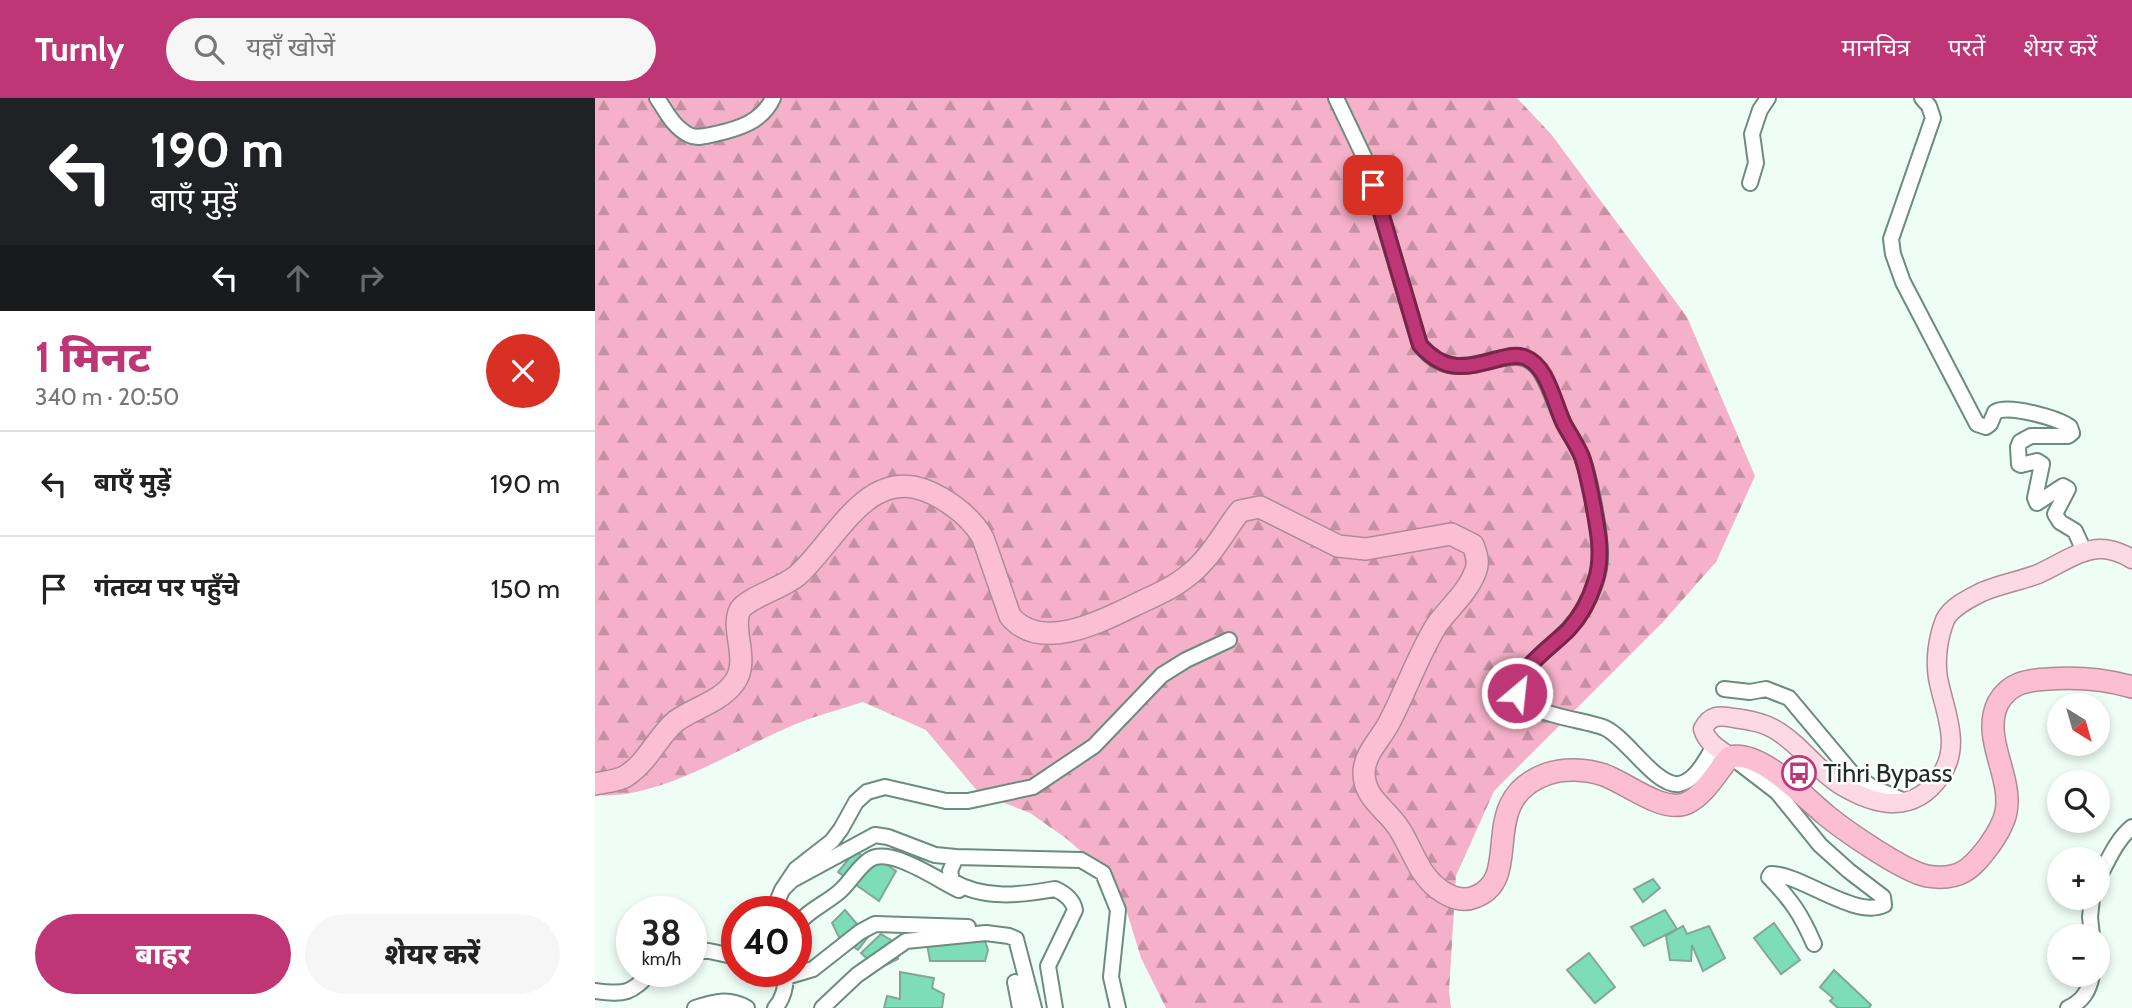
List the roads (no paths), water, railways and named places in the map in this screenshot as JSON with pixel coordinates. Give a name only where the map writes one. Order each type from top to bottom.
[{"type":"highway","points":[[595,784],[624,777],[648,756],[677,721],[714,700],[734,683],[741,660],[737,617],[745,604],[796,577],[817,556],[846,518],[886,488],[901,485],[929,491],[955,506],[977,526],[1010,615],[1016,623],[1037,632],[1064,632],[1093,625],[1176,584],[1191,573],[1215,547],[1240,511],[1260,507],[1338,546],[1366,549],[1451,534],[1473,545],[1478,557],[1477,569],[1463,595],[1438,624],[1389,724],[1367,757],[1364,772],[1370,794],[1399,828],[1425,876],[1451,897],[1464,900],[1485,892],[1493,883],[1499,870],[1506,813],[1522,786],[1553,772],[1586,772],[1603,775],[1660,802],[1679,805],[1688,802],[1705,788],[1722,751],[1747,757],[1771,770],[1846,831],[1924,875],[1943,878],[1963,872],[1980,858],[1995,838],[2006,813],[2006,795],[1992,727],[1994,712],[2011,687],[2026,680],[2058,678],[2089,679],[2132,687]]},
{"type":"main road","points":[[1722,751],[1703,729],[1711,718],[1723,716],[1759,722],[1775,730],[1839,784],[1875,801],[1907,802],[1922,795],[1933,787],[1944,772],[1949,758],[1949,719],[1938,676],[1940,638],[1949,614],[1983,592],[2038,574],[2085,553],[2101,549],[2132,559]]},
{"type":"street","points":[[657,98],[679,128],[697,138],[738,129],[756,119],[773,98]]},
{"type":"street","points":[[1336,98],[1365,159],[1420,345],[1440,362],[1453,366],[1469,367],[1510,356],[1524,357],[1534,363],[1542,373],[1585,465],[1600,559],[1596,581],[1585,606],[1571,627],[1519,678],[1517,693],[1521,700],[1544,712],[1592,723],[1612,731],[1666,782],[1685,782],[1722,751],[1770,786],[1797,814],[1820,845],[1883,897],[1884,905],[1875,908],[1835,898],[1777,874],[1771,874],[1769,877],[1802,915],[1814,944]]},
{"type":"street","points":[[1750,183],[1756,163],[1752,134],[1760,110],[1768,98]]},
{"type":"street","points":[[1922,98],[1929,106],[1933,118],[1891,239],[1897,269],[1977,424],[1986,428],[1995,412],[2004,408],[2056,420],[2070,427],[2072,433],[2068,436],[2026,437],[2020,442],[2017,456],[2021,465],[2037,461],[2042,464],[2035,498],[2037,503],[2063,486],[2068,489],[2055,514],[2060,522],[2075,531],[2085,553]]},
{"type":"street","points":[[780,896],[796,869],[832,841],[856,802],[867,792],[885,787],[957,801],[1033,788],[1094,746],[1161,675],[1229,640]]},
{"type":"street","points":[[1724,689],[1750,692],[1766,689],[1789,698],[1851,772],[1872,787],[1907,802]]},
{"type":"street","points":[[2110,856],[2132,827]]},
{"type":"street","points":[[782,890],[792,880],[875,835],[888,837],[935,855],[1080,860],[1104,873],[1118,910],[1111,977],[1118,1008]]},
{"type":"street","points":[[812,912],[841,891],[870,859],[879,856],[907,863],[959,890],[981,891]]},
{"type":"street","points":[[956,857],[950,871],[952,881],[960,885],[1009,896],[1055,889],[1073,904],[1075,910],[1048,966],[1055,1008]]},
{"type":"street","points":[[812,969],[860,932],[875,924],[992,927],[1016,939],[1034,1008]]},
{"type":"street","points":[[822,1008],[857,975],[905,941],[986,933],[1009,936]]},
{"type":"street","points":[[1016,982],[1020,1008]]},
{"type":"street","points":[[595,991],[627,993],[636,987]]},
{"type":"street","points":[[775,1008],[781,1002],[785,987]]},
{"type":"street","points":[[2068,1008],[2082,999],[2090,987]]},
{"type":"street","points":[[695,1008],[722,1000],[747,1008]]},
{"type":"place","name":"Tihri Bypass","points":[[1799,773]]}]
